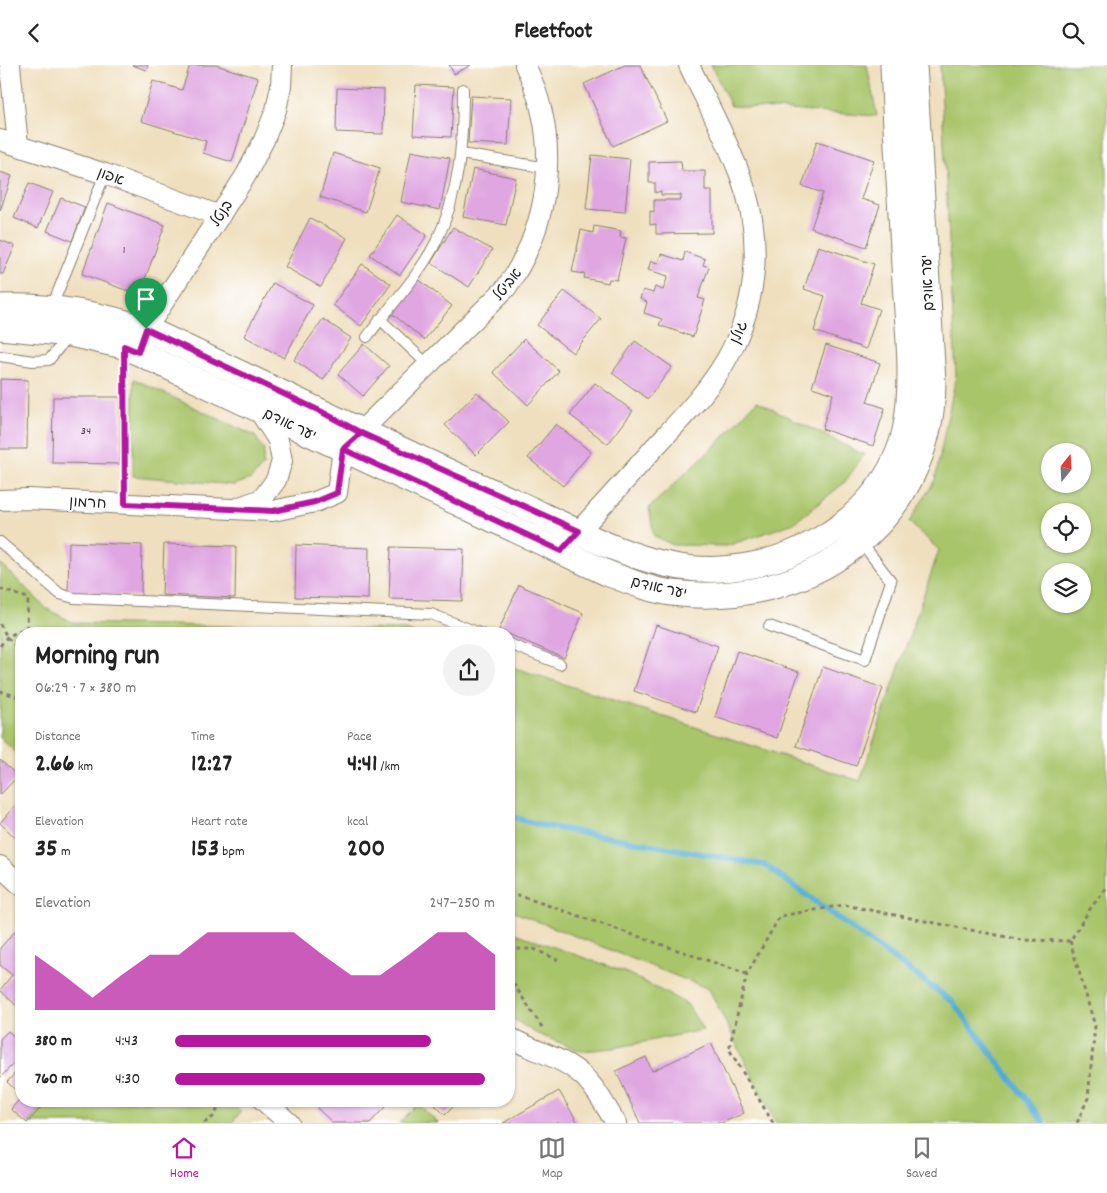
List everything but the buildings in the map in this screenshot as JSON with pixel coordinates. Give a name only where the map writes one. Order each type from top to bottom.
[{"type":"street","points":[[9,142],[10,65]]},
{"type":"street","name":"בנטל","points":[[131,349],[246,175],[264,141],[276,110],[282,65]]},
{"type":"street","name":"אביטל","points":[[352,441],[506,288],[522,265],[535,237],[541,215],[548,168],[547,136],[540,103],[525,65]]},
{"type":"street","name":"גולן","points":[[561,551],[676,424],[720,370],[740,330],[754,287],[756,262],[754,231],[740,175],[689,65]]},
{"type":"street","name":"יער אודם","points":[[0,327],[70,334],[131,349],[258,409],[352,441],[655,563],[684,568],[713,569],[740,567],[797,552],[822,539],[861,510],[875,493],[900,448],[906,427],[910,363],[893,65]]},
{"type":"street","name":"יער אודם","points":[[0,307],[51,309],[105,317],[146,329],[320,411],[352,441],[561,551],[640,585],[670,593],[699,595],[757,589],[788,581],[836,561],[861,542],[880,524],[912,476],[925,446],[933,405],[914,65]]},
{"type":"street","name":"אפון","points":[[9,142],[106,173],[220,216]]},
{"type":"street","name":"חרמון","points":[[236,509],[262,499],[276,480],[282,461],[278,440],[258,409]]},
{"type":"street","name":"חרמון","points":[[0,500],[28,499],[273,511],[315,502],[337,493],[352,441]]},
{"type":"street","points":[[0,866],[15,880]]},
{"type":"street","points":[[515,1041],[526,1047],[556,1058],[583,1075],[616,1123]]},
{"type":"street","points":[[271,1107],[289,1123]]},
{"type":"lane","points":[[367,337],[436,243],[449,211],[458,177],[461,154],[463,89]]},
{"type":"lane","points":[[461,154],[548,168]]},
{"type":"lane","points":[[51,309],[106,173]]},
{"type":"lane","points":[[380,319],[428,365]]},
{"type":"lane","points":[[0,356],[33,361],[50,360],[70,334]]},
{"type":"lane","points":[[0,542],[60,594],[74,598],[431,614],[464,627]]},
{"type":"lane","points":[[769,626],[865,660],[891,581],[861,542]]},
{"type":"lane","points":[[515,646],[560,665]]},
{"type":"path","points":[[125,504],[131,349]]},
{"type":"path","points":[[0,589],[28,598],[27,627]]},
{"type":"path","points":[[0,624],[7,637],[15,645]]},
{"type":"path","points":[[0,641],[15,633]]},
{"type":"path","points":[[0,646],[7,637]]},
{"type":"path","points":[[0,691],[15,696]]},
{"type":"path","points":[[1077,1123],[1088,1098],[1095,1026],[1070,941],[1090,909],[1107,887]]},
{"type":"path","points":[[515,894],[747,974]]},
{"type":"path","points":[[773,1123],[729,1049],[747,974],[780,916],[844,905],[1022,940],[1070,941]]},
{"type":"path","points":[[515,949],[534,949],[558,960]]},
{"type":"path","points":[[515,986],[537,1017]]},
{"type":"path","points":[[204,1123],[213,1117],[219,1107]]},
{"type":"green space","points":[[711,65],[867,65],[877,116],[731,106]]},
{"type":"green space","points":[[940,65],[1107,65],[1107,1123],[776,1123],[709,989],[515,912],[515,668],[860,781],[939,550],[909,522],[935,480],[956,376]]},
{"type":"green space","points":[[134,379],[255,436],[264,450],[263,466],[251,479],[234,485],[133,476]]},
{"type":"green space","points":[[757,401],[864,455],[844,483],[794,523],[727,546],[673,545],[654,536],[649,508],[721,440]]},
{"type":"green space","points":[[0,563],[47,609],[74,623],[264,627],[15,627],[15,752],[0,738]]},
{"type":"green space","points":[[515,933],[627,973],[687,1004],[703,1030],[614,1048],[582,1051],[535,1033],[515,1020]]},
{"type":"green space","points":[[43,1107],[237,1107],[241,1111],[232,1123],[28,1123]]},
{"type":"green space","points":[[415,1107],[421,1107],[438,1123],[399,1123]]},
{"type":"waterway","points":[[515,818],[540,825],[765,865],[953,1002],[1044,1123]]},
{"type":"route","points":[[146,329],[138,352],[124,346],[125,504],[273,511],[315,502],[337,493],[343,449],[361,433],[579,531],[561,551],[343,449],[361,433],[320,411],[146,329]]}]
